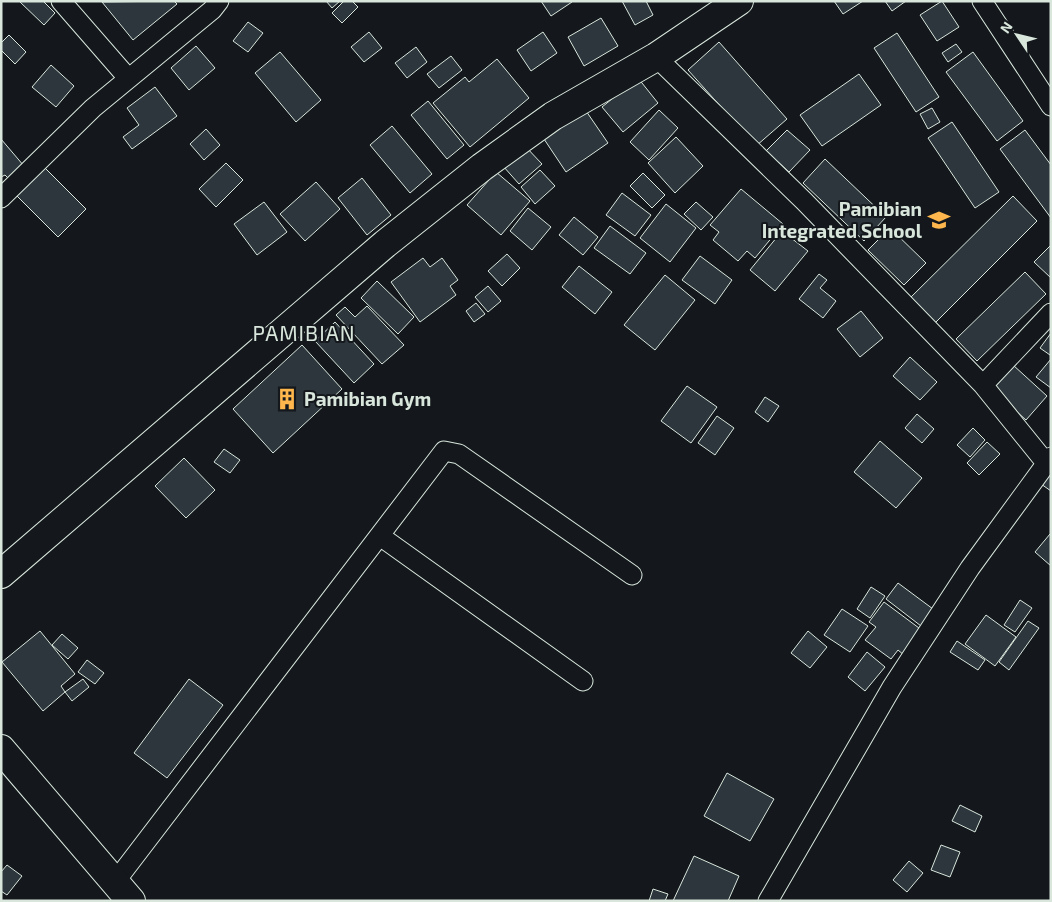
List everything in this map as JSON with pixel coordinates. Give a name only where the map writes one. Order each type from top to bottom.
[{"type":"street","points":[[61,1],[128,78]]},
{"type":"street","points":[[1,198],[93,108],[212,10],[219,1]]},
{"type":"street","points":[[1,574],[385,244],[482,167],[553,116],[656,57],[739,1]]},
{"type":"street","points":[[982,1],[1051,106]]},
{"type":"street","points":[[656,57],[804,201],[983,385],[1048,460],[970,568],[892,687],[768,901]]},
{"type":"street","points":[[983,385],[1051,313]]},
{"type":"street","points":[[1,749],[123,891],[436,458],[444,451],[459,454],[632,575]]},
{"type":"street","points":[[380,536],[583,681]]},
{"type":"building","points":[[19,1],[43,1],[55,13],[44,25]]},
{"type":"building","points":[[174,1],[177,4],[133,40],[102,2]]},
{"type":"building","points":[[326,1],[340,1],[332,8]]},
{"type":"building","points":[[344,1],[352,1],[358,7],[342,23],[332,13]]},
{"type":"building","points":[[541,1],[572,1],[572,2],[551,16]]},
{"type":"building","points":[[622,1],[646,1],[653,15],[635,25]]},
{"type":"building","points":[[834,1],[863,1],[843,14]]},
{"type":"building","points":[[885,1],[906,1],[892,11]]},
{"type":"building","points":[[942,1],[959,27],[937,41],[920,15]]},
{"type":"building","points":[[601,18],[618,46],[584,66],[568,37]]},
{"type":"building","points":[[248,22],[263,33],[248,52],[233,41]]},
{"type":"building","points":[[369,32],[382,48],[364,62],[351,47]]},
{"type":"building","points":[[543,32],[557,53],[531,71],[517,50]]},
{"type":"building","points":[[897,33],[939,97],[916,112],[874,48]]},
{"type":"building","points":[[9,35],[26,52],[15,64],[1,50],[1,43]]},
{"type":"building","points":[[719,42],[787,119],[756,146],[688,70]]},
{"type":"building","points":[[956,44],[962,52],[948,62],[942,53]]},
{"type":"building","points":[[196,46],[215,68],[189,90],[171,68]]},
{"type":"building","points":[[416,47],[427,62],[407,78],[395,63]]},
{"type":"building","points":[[280,52],[321,100],[296,122],[255,73]]},
{"type":"building","points":[[973,52],[1023,121],[997,141],[946,72]]},
{"type":"building","points":[[451,56],[462,70],[439,88],[427,74]]},
{"type":"building","points":[[497,59],[529,98],[470,147],[433,103],[465,77],[469,82]]},
{"type":"building","points":[[51,65],[74,86],[56,107],[32,87]]},
{"type":"building","points":[[859,74],[881,105],[822,146],[800,115]]},
{"type":"building","points":[[638,78],[658,103],[623,132],[602,107]]},
{"type":"building","points":[[155,87],[177,116],[132,149],[123,137],[139,125],[127,108]]},
{"type":"building","points":[[428,101],[464,145],[447,159],[411,115]]},
{"type":"building","points":[[584,108],[608,143],[566,172],[542,136]]},
{"type":"building","points":[[932,108],[940,122],[928,129],[920,114]]},
{"type":"building","points":[[659,110],[678,128],[649,160],[630,142]]},
{"type":"building","points":[[952,122],[999,192],[975,208],[928,138]]},
{"type":"building","points":[[392,126],[432,174],[410,193],[370,145]]},
{"type":"building","points":[[206,129],[220,145],[204,160],[190,144]]},
{"type":"building","points":[[787,130],[810,150],[789,172],[766,151]]},
{"type":"building","points":[[1025,130],[1051,165],[1051,218],[1000,149]]},
{"type":"building","points":[[676,137],[703,166],[675,193],[648,163]]},
{"type":"building","points":[[1,139],[24,166],[9,179],[5,175],[1,177]]},
{"type":"building","points":[[525,146],[542,164],[519,184],[503,166]]},
{"type":"building","points":[[825,159],[886,217],[864,241],[803,183]]},
{"type":"building","points":[[226,163],[243,180],[216,207],[199,189]]},
{"type":"building","points":[[45,168],[86,209],[58,237],[17,196]]},
{"type":"building","points":[[540,170],[555,186],[535,204],[521,187]]},
{"type":"building","points":[[496,172],[530,201],[501,235],[467,205]]},
{"type":"building","points":[[643,173],[665,195],[652,208],[630,186]]},
{"type":"building","points":[[362,178],[391,215],[367,235],[338,198]]},
{"type":"building","points":[[316,182],[340,209],[305,241],[280,214]]},
{"type":"building","points":[[741,189],[783,224],[755,258],[747,251],[738,261],[713,240],[719,232],[710,225]]},
{"type":"building","points":[[622,193],[651,215],[635,236],[606,215]]},
{"type":"building","points":[[1013,196],[1037,221],[933,325],[908,300]]},
{"type":"building","points":[[264,202],[287,232],[257,255],[234,224]]},
{"type":"building","points":[[696,202],[713,217],[701,230],[684,214]]},
{"type":"building","points":[[666,204],[696,228],[670,262],[640,238]]},
{"type":"building","points":[[528,208],[551,227],[532,250],[510,231]]},
{"type":"building","points":[[574,217],[598,237],[583,255],[559,235]]},
{"type":"building","points":[[610,226],[646,253],[630,274],[594,248]]},
{"type":"building","points":[[890,228],[926,263],[904,285],[868,250]]},
{"type":"building","points":[[782,231],[808,251],[775,291],[750,270]]},
{"type":"building","points":[[1051,245],[1051,278],[1034,262]]},
{"type":"building","points":[[507,254],[520,268],[502,286],[488,271]]},
{"type":"building","points":[[700,256],[732,280],[715,304],[682,280]]},
{"type":"building","points":[[423,258],[430,267],[442,258],[458,280],[450,286],[456,295],[420,322],[391,282]]},
{"type":"building","points":[[579,266],[612,292],[595,314],[562,287]]},
{"type":"building","points":[[1025,272],[1046,294],[977,361],[956,339]]},
{"type":"building","points":[[819,274],[827,280],[820,288],[836,301],[823,318],[799,299]]},
{"type":"building","points":[[665,275],[695,300],[655,350],[624,325]]},
{"type":"building","points":[[377,281],[414,317],[398,334],[361,298]]},
{"type":"building","points":[[488,286],[501,301],[488,312],[475,297]]},
{"type":"building","points":[[476,303],[485,314],[474,322],[466,311]]},
{"type":"building","points":[[367,306],[404,345],[382,364],[336,315],[345,307],[355,317]]},
{"type":"building","points":[[861,311],[883,338],[860,357],[837,329]]},
{"type":"building","points":[[335,322],[374,364],[354,383],[315,341]]},
{"type":"building","points":[[1051,333],[1051,354],[1050,355],[1040,348]]},
{"type":"building","name":"Pamibian Gym","points":[[302,345],[342,389],[273,453],[233,409]]},
{"type":"building","points":[[910,357],[937,382],[920,400],[893,376]]},
{"type":"building","points":[[1051,359],[1051,388],[1036,377]]},
{"type":"building","points":[[1013,365],[1047,396],[1026,420],[992,389]]},
{"type":"building","points":[[687,386],[717,407],[691,443],[661,421]]},
{"type":"building","points":[[765,397],[779,406],[768,422],[755,412]]},
{"type":"building","points":[[917,414],[934,429],[922,443],[905,428]]},
{"type":"building","points":[[717,416],[734,428],[715,455],[698,443]]},
{"type":"building","points":[[973,428],[985,440],[970,457],[957,445]]},
{"type":"building","points":[[880,441],[922,478],[896,508],[854,472]]},
{"type":"building","points":[[987,442],[1000,454],[979,475],[967,463]]},
{"type":"building","points":[[224,449],[240,460],[230,473],[214,462]]},
{"type":"building","points":[[184,458],[215,490],[186,518],[155,486]]},
{"type":"building","points":[[1051,471],[1051,491],[1041,484]]},
{"type":"building","points":[[1051,535],[1051,566],[1035,552]]},
{"type":"building","points":[[898,583],[933,609],[921,626],[886,599]]},
{"type":"building","points":[[871,587],[885,596],[870,618],[857,609]]},
{"type":"building","points":[[1020,600],[1032,608],[1015,632],[1004,625]]},
{"type":"building","points":[[884,602],[923,631],[905,656],[898,650],[891,659],[865,640],[876,627],[869,622]]},
{"type":"building","points":[[842,609],[868,626],[850,652],[824,635]]},
{"type":"building","points":[[986,615],[1016,637],[995,666],[965,644]]},
{"type":"building","points":[[1028,621],[1039,628],[1009,670],[999,662]]},
{"type":"building","points":[[40,631],[75,674],[61,686],[65,692],[43,711],[2,662]]},
{"type":"building","points":[[808,631],[827,647],[810,668],[791,653]]},
{"type":"building","points":[[62,634],[78,648],[68,659],[52,645]]},
{"type":"building","points":[[957,641],[985,660],[978,670],[950,652]]},
{"type":"building","points":[[867,652],[885,667],[865,691],[848,677]]},
{"type":"building","points":[[87,660],[104,673],[95,684],[78,672]]},
{"type":"building","points":[[83,679],[89,687],[72,701],[65,692]]},
{"type":"building","points":[[189,679],[223,705],[167,778],[134,753]]},
{"type":"building","points":[[727,773],[774,799],[750,841],[704,816]]},
{"type":"building","points":[[960,805],[982,816],[975,832],[952,821]]},
{"type":"building","points":[[941,845],[960,852],[950,877],[931,870]]},
{"type":"building","points":[[694,856],[739,876],[728,901],[673,901]]},
{"type":"building","points":[[909,861],[923,873],[907,892],[893,880]]},
{"type":"building","points":[[7,865],[22,876],[7,895],[1,891],[1,872]]},
{"type":"building","points":[[653,889],[668,894],[665,901],[649,901]]},
{"type":"place","name":"Pamibian Integrated School","points":[[939,220]]},
{"type":"place","name":"Pamibian Gym","points":[[287,399]]},
{"type":"district","name":"PAMIBIAN","points":[[304,334]]}]
